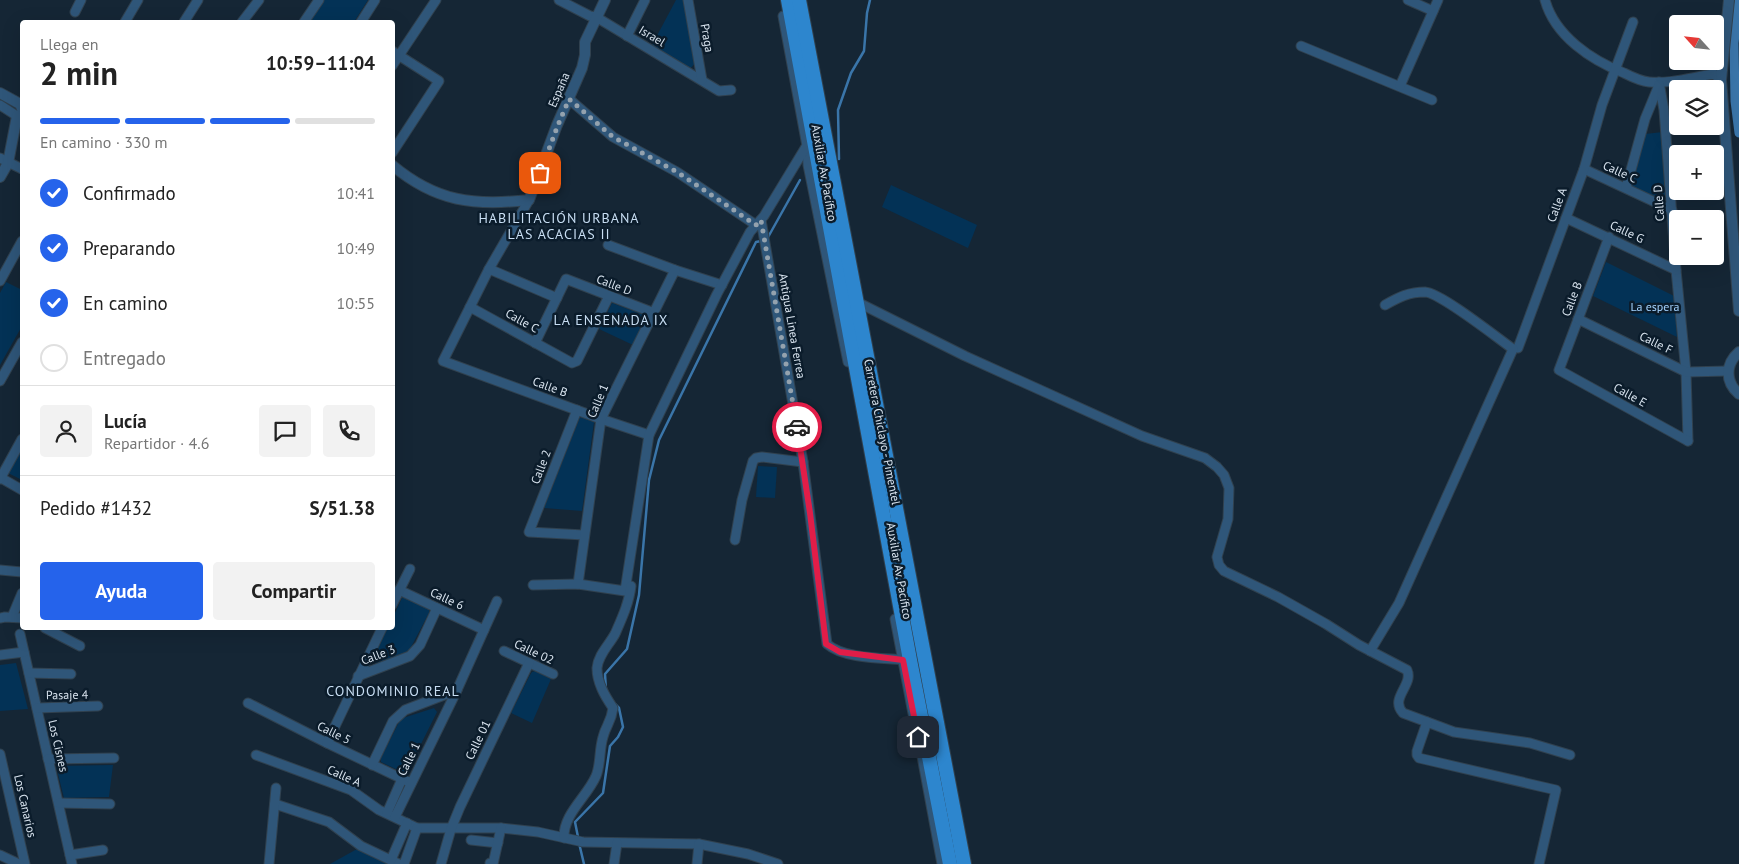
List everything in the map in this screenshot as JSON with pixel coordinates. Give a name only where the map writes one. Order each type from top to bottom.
[{"type":"main road","points":[[782,0],[783,16]]},
{"type":"main road","name":"Carretera Chiclayo - Pimentel","points":[[788,0],[810,140],[851,303],[964,864]]},
{"type":"main road","name":"Carretera Chiclayo - Pimentel","points":[[799,0],[851,303],[907,660],[950,864]]},
{"type":"street","points":[[75,12],[81,0]]},
{"type":"street","points":[[126,20],[138,0]]},
{"type":"street","points":[[185,20],[198,0]]},
{"type":"street","points":[[244,20],[260,0]]},
{"type":"street","points":[[305,20],[319,0]]},
{"type":"street","points":[[362,20],[375,0]]},
{"type":"street","points":[[395,148],[439,82],[396,53],[436,0]]},
{"type":"street","name":"Israel","points":[[559,0],[590,16],[596,17],[719,91],[731,90]]},
{"type":"street","name":"España","points":[[443,361],[489,269],[529,200],[582,68],[585,42],[605,0]]},
{"type":"street","points":[[627,36],[645,0]]},
{"type":"street","name":"Praga","points":[[688,0],[702,80]]},
{"type":"street","points":[[1408,0],[1433,11]]},
{"type":"street","points":[[1400,86],[1438,0]]},
{"type":"street","points":[[1545,0],[1552,18],[1574,43],[1590,57],[1641,80],[1659,84],[1669,82]]},
{"type":"street","points":[[1721,80],[1729,0]]},
{"type":"street","name":"Auxiliar Av. Pacífico","points":[[783,16],[810,140],[808,165],[907,660],[942,864]]},
{"type":"street","name":"Calle A","points":[[1518,348],[1584,169],[1602,105],[1633,22]]},
{"type":"street","points":[[1301,46],[1432,100]]},
{"type":"street","points":[[1681,80],[1714,74],[1721,80]]},
{"type":"street","points":[[1626,188],[1649,107],[1659,84]]},
{"type":"street","name":"Calle D","points":[[1659,84],[1664,110],[1672,210]]},
{"type":"street","points":[[0,93],[20,104]]},
{"type":"street","points":[[569,99],[613,137],[677,172],[758,222]]},
{"type":"street","points":[[0,105],[20,113]]},
{"type":"street","points":[[1649,107],[1664,110]]},
{"type":"street","points":[[1724,107],[1735,206],[1739,311]]},
{"type":"street","points":[[0,177],[20,116]]},
{"type":"street","points":[[533,585],[578,584],[625,591],[649,435],[750,232],[764,216],[810,140]]},
{"type":"street","points":[[4,161],[20,167]]},
{"type":"street","points":[[395,167],[428,190],[444,196],[481,202],[529,200]]},
{"type":"street","name":"Calle C","points":[[1584,169],[1672,210]]},
{"type":"street","name":"Calle G","points":[[1566,218],[1676,270]]},
{"type":"street","name":"Antigua Linea Ferrea","points":[[758,222],[803,462],[826,644],[840,652],[907,660]]},
{"type":"street","name":"Calle B","points":[[1559,370],[1609,237]]},
{"type":"street","points":[[0,281],[20,245]]},
{"type":"street","points":[[608,245],[722,285]]},
{"type":"street","name":"Calle D","points":[[1676,265],[1686,372],[1688,442]]},
{"type":"street","points":[[489,269],[557,298],[535,343]]},
{"type":"street","name":"Calle 1","points":[[578,584],[601,420],[675,270]]},
{"type":"street","name":"Calle D","points":[[557,298],[566,279],[654,312]]},
{"type":"street","points":[[1370,651],[1399,603],[1513,349],[1442,298],[1426,292],[1403,295],[1385,305]]},
{"type":"street","name":"Calle C","points":[[470,307],[572,363],[576,363],[609,296]]},
{"type":"street","points":[[851,303],[1142,436],[1211,462],[1224,475],[1229,488],[1228,519],[1217,557],[1221,568],[1278,597],[1370,651],[1407,670],[1408,675],[1398,702],[1403,713],[1462,734],[1512,740],[1570,756]]},
{"type":"street","name":"Calle F","points":[[1578,319],[1686,372],[1728,371]]},
{"type":"street","points":[[0,382],[20,346]]},
{"type":"street","points":[[1739,352],[1730,363],[1728,371],[1732,387],[1739,394]]},
{"type":"street","name":"Calle B","points":[[443,361],[601,420],[649,435]]},
{"type":"street","name":"Calle E","points":[[1559,370],[1688,442]]},
{"type":"street","name":"Calle 2","points":[[577,410],[529,532],[584,535]]},
{"type":"street","points":[[20,443],[0,478],[20,489]]},
{"type":"street","points":[[736,540],[742,500],[753,461],[756,458],[762,457],[803,462]]},
{"type":"street","points":[[395,599],[410,569]]},
{"type":"street","points":[[0,570],[20,572]]},
{"type":"street","points":[[568,839],[564,831],[569,818],[592,785],[597,774],[603,737],[612,718],[613,708],[604,696],[598,679],[597,667],[600,657],[615,634],[630,599],[631,586]]},
{"type":"street","name":"Calle 6","points":[[400,590],[484,630]]},
{"type":"street","points":[[12,617],[20,598]]},
{"type":"street","name":"Calle 1","points":[[391,815],[411,783],[497,601]]},
{"type":"street","name":"Calle 3","points":[[358,676],[410,656],[420,645],[437,608]]},
{"type":"street","points":[[0,618],[20,618]]},
{"type":"street","points":[[49,630],[80,646]]},
{"type":"street","points":[[327,743],[381,630]]},
{"type":"street","name":"Los Cisnes","points":[[20,634],[71,860]]},
{"type":"street","name":"Calle 02","points":[[504,651],[553,674]]},
{"type":"street","points":[[0,655],[24,652]]},
{"type":"street","name":"Calle 01","points":[[441,864],[451,829],[529,663]]},
{"type":"street","points":[[29,673],[72,674]]},
{"type":"street","points":[[372,765],[394,721],[405,710],[456,690]]},
{"type":"street","name":"Calle 5","points":[[248,703],[411,783]]},
{"type":"street","name":"Pasaje 4","points":[[37,708],[98,706]]},
{"type":"street","points":[[1427,722],[1416,751],[1420,758],[1556,790],[1539,864]]},
{"type":"street","name":"Los Canarios","points":[[0,754],[25,864]]},
{"type":"street","name":"Calle A","points":[[256,755],[351,790],[378,810],[417,828]]},
{"type":"street","points":[[48,759],[114,758]]},
{"type":"street","points":[[391,815],[402,779]]},
{"type":"street","points":[[269,864],[276,788]]},
{"type":"street","points":[[59,803],[110,804]]},
{"type":"street","points":[[275,804],[329,822],[361,846],[395,862],[407,823]]},
{"type":"street","points":[[404,864],[417,828],[502,828],[538,832],[583,842],[699,844],[748,854],[778,864]]},
{"type":"street","points":[[490,863],[493,864],[502,828]]},
{"type":"street","points":[[472,840],[498,843]]},
{"type":"street","points":[[614,864],[617,843]]},
{"type":"street","points":[[697,864],[699,844]]},
{"type":"street","points":[[71,860],[103,850]]},
{"type":"street","points":[[0,856],[19,864]]},
{"type":"green space","points":[[322,0],[368,0],[355,20],[309,20]]},
{"type":"green space","points":[[676,0],[685,0],[696,62],[689,70],[652,45]]},
{"type":"green space","points":[[1663,132],[1669,198],[1663,202],[1633,188],[1632,184],[1645,134]]},
{"type":"green space","points":[[891,185],[977,225],[968,248],[882,207]]},
{"type":"green space","name":"La espera","points":[[1606,262],[1674,296],[1677,337],[1593,296]]},
{"type":"green space","points":[[6,282],[20,289],[20,330],[0,365],[0,293]]},
{"type":"green space","points":[[612,303],[647,316],[633,345],[599,329]]},
{"type":"green space","points":[[580,417],[594,422],[582,511],[544,508]]},
{"type":"green space","points":[[20,451],[20,479],[8,473]]},
{"type":"green space","points":[[758,466],[777,467],[775,498],[756,497]]},
{"type":"green space","points":[[406,597],[429,609],[429,613],[410,649],[377,663],[373,661],[373,658],[386,630],[395,630],[395,613],[402,598]]},
{"type":"green space","points":[[16,663],[28,709],[0,711],[0,665]]},
{"type":"green space","points":[[535,671],[551,679],[532,723],[511,713],[530,675]]},
{"type":"green space","points":[[434,708],[437,712],[406,774],[381,762],[381,758],[399,722],[403,718]]},
{"type":"green space","points":[[113,765],[109,797],[64,798],[56,766]]},
{"type":"green space","points":[[357,849],[388,864],[330,864]]},
{"type":"waterway","points":[[839,159],[838,110],[851,73],[864,51],[870,0]]},
{"type":"waterway","points":[[1739,0],[1734,43],[1735,101],[1739,133]]},
{"type":"waterway","points":[[767,239],[800,180]]},
{"type":"waterway","points":[[606,690],[605,674],[627,649],[639,595],[649,480],[659,440],[756,242],[761,241]]},
{"type":"waterway","points":[[578,837],[575,822],[603,793],[610,746],[618,737],[623,727],[619,708],[615,704]]},
{"type":"waterway","points":[[579,843],[584,864]]},
{"type":"way so far","points":[[540,173],[569,99],[613,137],[677,172],[756,225],[761,220],[797,427]]},
{"type":"district","name":"HABILITACIÓN URBANA LAS ACACIAS II","points":[[559,226]]},
{"type":"district","name":"LA ENSENADA IX","points":[[611,320]]},
{"type":"district","name":"CONDOMINIO REAL","points":[[393,691]]},
{"type":"route","points":[[797,427],[826,644],[840,652],[849,654],[903,660],[918,737]]}]
